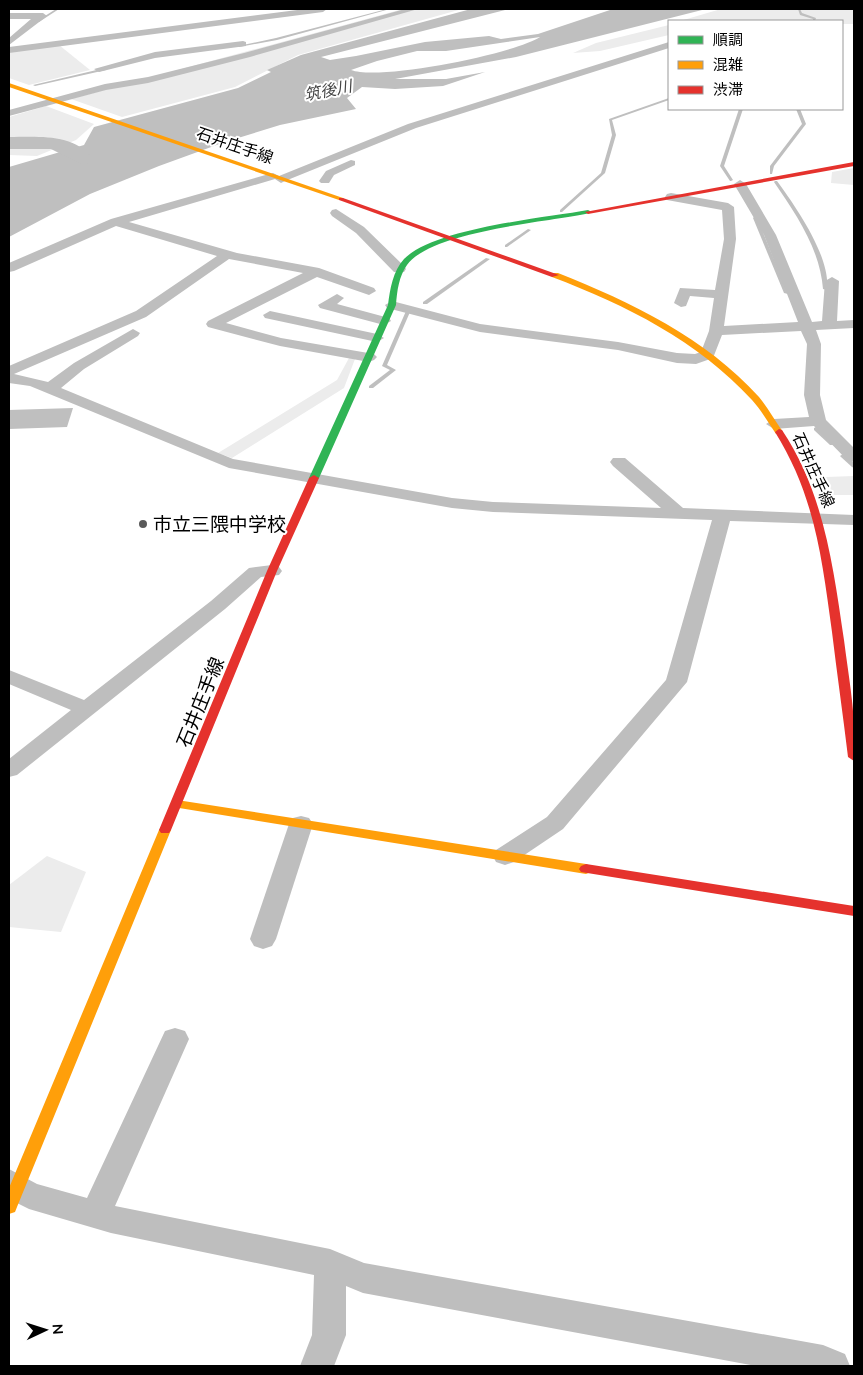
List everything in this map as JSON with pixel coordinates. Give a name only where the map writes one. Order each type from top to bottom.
[{"type":"street","points":[[9,50],[323,9]]},
{"type":"street","points":[[9,113],[57,102],[105,87],[148,80],[280,40],[414,9]]},
{"type":"street","points":[[9,16],[43,16],[9,42]]},
{"type":"street","points":[[247,19],[264,28]]},
{"type":"street","points":[[99,69],[155,55],[280,40]]},
{"type":"street","points":[[9,268],[115,222],[273,175],[328,161],[389,134],[668,45]]},
{"type":"street","name":"石井庄手線","points":[[9,86],[273,175],[533,266],[640,313],[675,332],[708,355],[746,390],[774,424],[801,472],[818,520],[833,600],[854,757]]},
{"type":"street","points":[[325,181],[330,173],[356,161],[389,134]]},
{"type":"street","points":[[336,213],[365,234],[399,269],[412,255],[430,245],[451,238],[854,164]]},
{"type":"street","points":[[740,184],[752,210],[770,235],[814,344],[812,395],[818,421],[854,457]]},
{"type":"street","points":[[671,197],[728,208],[752,210]]},
{"type":"street","points":[[392,306],[480,328],[618,346],[677,358],[696,358],[708,355],[716,331],[730,239],[728,208]]},
{"type":"street","points":[[115,222],[227,256],[315,272],[369,291]]},
{"type":"street","points":[[9,371],[141,314],[227,256]]},
{"type":"street","name":"石井庄手線","points":[[12,1193],[177,804],[272,571],[392,306],[394,282],[399,269]]},
{"type":"street","points":[[315,272],[213,324],[280,342],[369,357]]},
{"type":"street","points":[[829,326],[832,281]]},
{"type":"street","points":[[681,303],[685,292],[722,295]]},
{"type":"street","points":[[337,298],[324,305],[384,321]]},
{"type":"street","points":[[270,315],[377,338]]},
{"type":"street","points":[[716,331],[854,324]]},
{"type":"street","points":[[51,388],[79,366],[133,333]]},
{"type":"street","points":[[9,378],[34,382],[51,388],[229,463],[452,503],[485,506],[854,520]]},
{"type":"street","points":[[774,424],[818,421]]},
{"type":"street","points":[[619,462],[679,514]]},
{"type":"street","points":[[505,856],[555,823],[676,682],[722,516]]},
{"type":"street","points":[[9,770],[218,605],[256,572],[272,571]]},
{"type":"street","points":[[9,676],[87,709]]},
{"type":"street","points":[[177,804],[854,911]]},
{"type":"street","points":[[263,940],[301,824]]},
{"type":"street","points":[[95,1214],[175,1039]]},
{"type":"street","points":[[12,1193],[29,1195],[95,1214],[330,1264],[363,1278],[823,1362],[833,1366]]},
{"type":"street","points":[[317,1366],[329,1335],[330,1264]]},
{"type":"shaded area","points":[[403,9],[462,9],[298,55],[235,87],[122,117],[71,99]]},
{"type":"shaded area","points":[[721,9],[854,9],[854,24],[843,24],[843,20],[683,20]]},
{"type":"shaded area","points":[[668,25],[668,35],[600,51],[573,53],[596,43]]},
{"type":"shaded area","points":[[59,45],[90,70],[29,85],[9,78],[9,52]]},
{"type":"shaded area","points":[[46,106],[94,124],[76,140],[37,156],[9,155],[9,117]]},
{"type":"shaded area","points":[[854,168],[854,185],[831,183],[832,172]]},
{"type":"shaded area","points":[[349,358],[355,359],[344,388],[232,458],[218,453],[337,380]]},
{"type":"shaded area","points":[[854,476],[854,495],[833,495],[826,477]]},
{"type":"shaded area","points":[[47,856],[86,872],[61,932],[9,927],[9,885]]},
{"type":"water","name":"筑後川","points":[[471,9],[509,9],[321,57],[330,60],[425,42],[489,36],[501,39],[538,34],[613,9],[706,9],[516,57],[395,79],[446,79],[485,72],[443,86],[395,89],[362,87],[347,98],[356,109],[280,125],[225,142],[159,166],[90,194],[9,237],[9,167],[84,145],[94,127],[238,88],[271,72],[267,70],[301,55]],"holes":[[[540,37],[526,44],[476,58],[417,69],[389,72],[351,70],[417,51],[446,51]]]},
{"type":"water","points":[[73,408],[67,427],[9,429],[9,410]]},
{"type":"waterway","points":[[38,21],[58,9]]},
{"type":"waterway","points":[[239,46],[276,39],[389,9]]},
{"type":"waterway","points":[[799,9],[801,14],[814,20]]},
{"type":"waterway","points":[[35,85],[105,69]]},
{"type":"waterway","points":[[561,211],[603,173],[614,135],[610,120],[668,99]]},
{"type":"waterway","points":[[731,180],[722,166],[741,110]]},
{"type":"waterway","points":[[771,173],[772,166],[804,124],[798,110]]},
{"type":"waterway","points":[[9,143],[55,143],[81,158]]},
{"type":"waterway","points":[[776,182],[792,205],[815,248],[821,263],[825,289]]},
{"type":"waterway","points":[[755,218],[786,293]]},
{"type":"waterway","points":[[506,246],[529,230]]},
{"type":"waterway","points":[[425,303],[488,259]]},
{"type":"waterway","points":[[371,387],[394,370],[384,366],[408,312]]},
{"type":"waterway","points":[[816,429],[832,444]]},
{"type":"waterway","points":[[843,456],[854,466]]},
{"type":"traffic: fast","points":[[314,478],[392,305],[398,275],[408,259],[422,249],[466,234],[588,212]]},
{"type":"traffic: slow","points":[[9,85],[341,199]]},
{"type":"traffic: slow","points":[[555,275],[637,310],[688,341],[734,377],[755,398],[779,432]]},
{"type":"traffic: slow","points":[[177,804],[586,869]]},
{"type":"traffic: slow","points":[[9,1207],[165,830]]},
{"type":"traffic: jam","points":[[588,212],[854,164]]},
{"type":"traffic: jam","points":[[341,199],[555,275]]},
{"type":"traffic: jam","points":[[779,432],[793,454],[804,478],[820,528],[826,554],[854,757]]},
{"type":"traffic: jam","points":[[165,830],[272,571],[314,478]]},
{"type":"traffic: jam","points":[[586,869],[854,911]]},
{"type":"place","name":"市立三隈中学校","points":[[143,524]]}]
